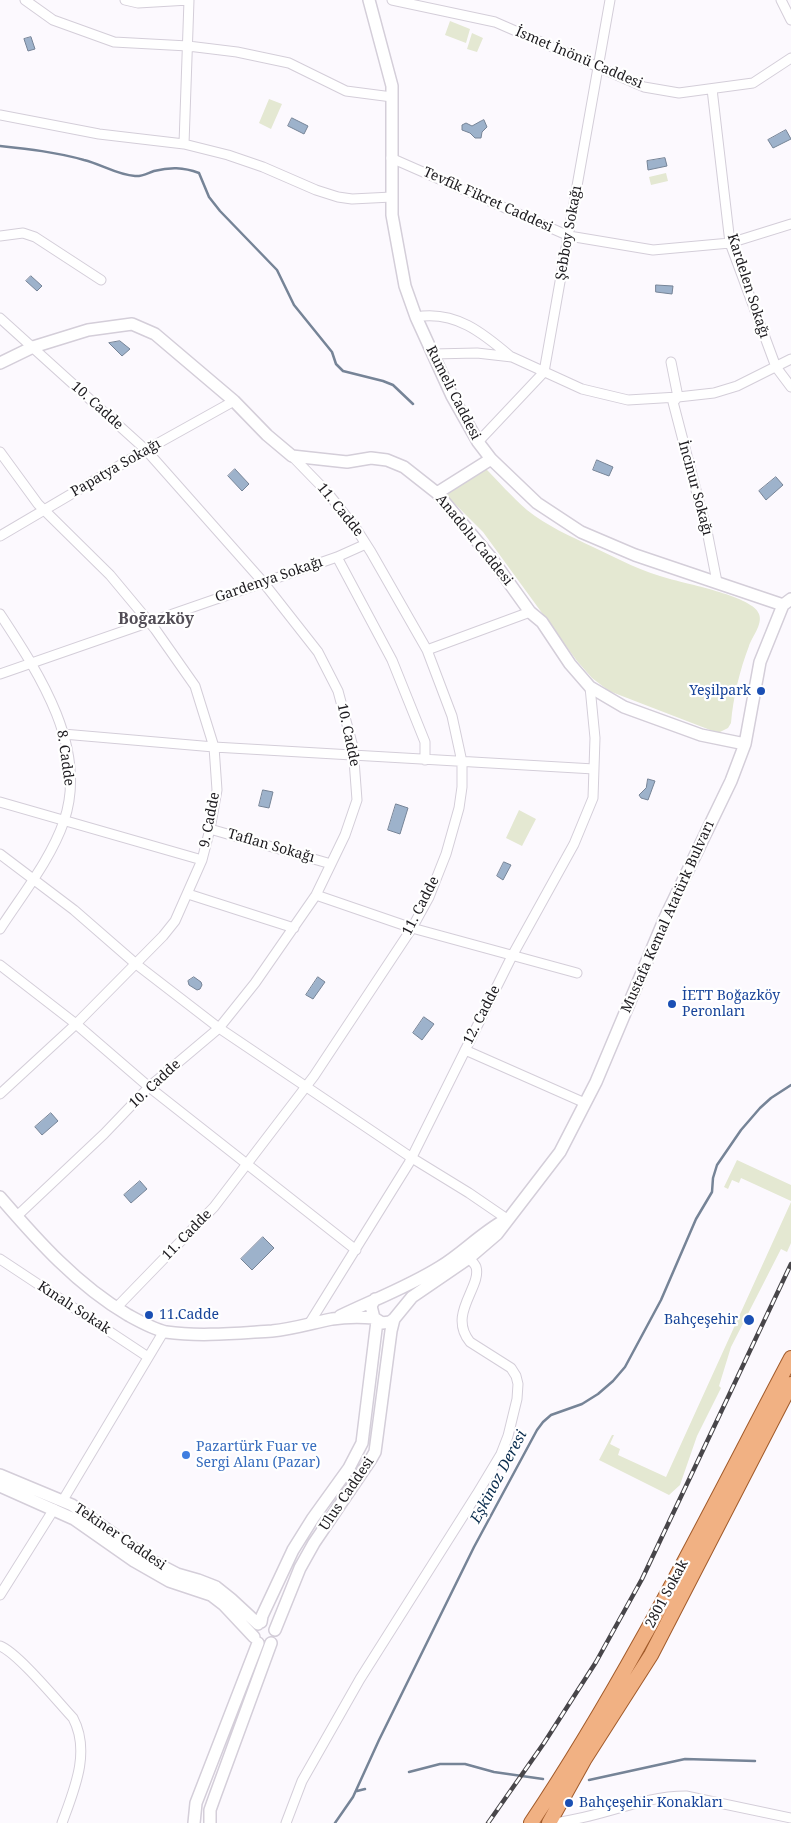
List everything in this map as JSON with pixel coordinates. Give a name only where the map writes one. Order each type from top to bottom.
[{"type":"main road","name":"2801 Sokak","points":[[531,1823],[649,1628],[791,1358]]},
{"type":"main road","name":"2801 Sokak","points":[[549,1823],[584,1760],[651,1655],[791,1384]]},
{"type":"main road","points":[[549,1823],[543,1818],[555,1797],[556,1784]]},
{"type":"street","points":[[25,0],[53,20],[114,42],[188,46],[237,52],[290,63],[346,91],[392,97]]},
{"type":"street","points":[[125,0],[138,3],[189,0],[184,144]]},
{"type":"street","name":"Rumeli Caddesi","points":[[370,0],[392,86],[392,214],[406,286],[416,317],[452,396],[478,442],[491,459],[537,503],[581,532],[635,555],[717,582],[787,602]]},
{"type":"street","name":"İsmet İnönü Caddesi","points":[[392,0],[496,22],[644,86],[679,93],[753,83],[791,58]]},
{"type":"street","name":"Şebboy Sokağı","points":[[544,372],[610,0]]},
{"type":"street","points":[[781,0],[791,20]]},
{"type":"street","name":"Kardelen Sokağı","points":[[712,89],[730,243],[776,367],[791,387]]},
{"type":"street","points":[[0,115],[99,134],[184,144],[228,155],[316,190],[352,199],[392,197]]},
{"type":"street","name":"Tevfik Fikret Caddesi","points":[[391,158],[569,236],[653,250],[730,243],[791,224]]},
{"type":"street","points":[[0,236],[23,233],[35,237],[101,280]]},
{"type":"street","points":[[416,317],[428,315],[448,317],[485,335],[512,357],[544,372],[582,389],[628,400],[714,393],[737,386],[791,358]]},
{"type":"street","name":"10. Cadde","points":[[0,318],[146,450],[263,582],[318,652],[338,690],[355,756],[357,800],[345,835],[316,895],[255,983],[219,1028],[149,1087],[104,1134],[16,1216]]},
{"type":"street","points":[[0,363],[33,347],[88,330],[132,324],[155,334],[234,401],[267,435],[292,456]]},
{"type":"street","points":[[433,354],[477,353],[512,357]]},
{"type":"street","points":[[671,362],[678,397]]},
{"type":"street","points":[[478,442],[544,372]]},
{"type":"street","name":"İncinur Sokağı","points":[[678,397],[673,402],[708,536],[717,582]]},
{"type":"street","name":"Papatya Sokağı","points":[[0,536],[146,450],[234,401]]},
{"type":"street","name":"9. Cadde","points":[[0,452],[38,504],[110,575],[149,622],[195,686],[214,747],[217,790],[202,860],[175,921],[163,936],[76,1024],[0,1094]]},
{"type":"street","name":"Anadolu Caddesi","points":[[292,456],[347,462],[371,458],[387,460],[404,467],[437,493],[492,559],[530,612],[542,622],[570,664],[590,687],[624,707],[701,735],[745,744]]},
{"type":"street","name":"11. Cadde","points":[[116,1308],[214,1207],[306,1087],[412,928],[429,897],[453,831],[459,808],[462,788],[462,762],[452,716],[427,650],[366,544],[327,492],[292,456]]},
{"type":"street","points":[[437,493],[491,459]]},
{"type":"street","name":"Gardenya Sokağı","points":[[0,674],[337,557],[366,544]]},
{"type":"street","points":[[337,557],[392,660],[425,742],[425,760]]},
{"type":"street","name":"Mustafa Kemal Atatürk Bulvarı","points":[[395,1317],[412,1297],[466,1255],[492,1227],[507,1219],[560,1152],[596,1082],[664,918],[731,781],[745,744],[760,662],[787,602]]},
{"type":"street","points":[[427,650],[530,612]]},
{"type":"street","name":"8. Cadde","points":[[0,614],[32,662],[51,700],[63,734],[70,786],[69,801],[64,820],[54,844],[0,929]]},
{"type":"street","name":"12. Cadde","points":[[309,1324],[412,1158],[512,956],[574,844],[593,798],[595,738],[590,687]]},
{"type":"street","points":[[63,734],[214,747],[594,769]]},
{"type":"street","points":[[0,802],[202,860]]},
{"type":"street","name":"Taflan Sokağı","points":[[210,829],[331,864]]},
{"type":"street","points":[[0,854],[74,910],[136,964],[219,1028],[412,1158],[507,1219]]},
{"type":"street","points":[[188,894],[294,928]]},
{"type":"street","points":[[316,895],[412,928],[577,973]]},
{"type":"street","points":[[0,965],[76,1024],[149,1087],[356,1250]]},
{"type":"street","points":[[465,1050],[585,1104]]},
{"type":"street","points":[[0,1197],[59,1262],[89,1288],[116,1308],[164,1332],[199,1334],[237,1333],[276,1330],[334,1319],[375,1320],[386,1323],[395,1317],[398,1306],[396,1302],[388,1296],[379,1297],[371,1306],[375,1320]]},
{"type":"street","points":[[286,1823],[302,1781],[360,1679],[477,1494],[501,1454],[508,1436],[517,1399],[518,1384],[511,1368],[470,1342],[463,1329],[464,1305],[477,1272],[475,1264],[466,1255]]},
{"type":"street","name":"Mustafa Kemal Atatürk Bulvarı","points":[[334,1319],[379,1297],[410,1285],[440,1267],[466,1255]]},
{"type":"street","name":"Kınalı Sokak","points":[[0,1259],[148,1357]]},
{"type":"street","name":"Ulus Caddesi","points":[[210,1823],[210,1810],[215,1796],[271,1643],[275,1637],[275,1630],[305,1559],[375,1452],[391,1331],[395,1317]]},
{"type":"street","name":"Ulus Caddesi","points":[[194,1823],[196,1803],[256,1640],[254,1630],[260,1623],[293,1550],[313,1518],[349,1468],[362,1443],[375,1320]]},
{"type":"street","points":[[63,1500],[164,1332]]},
{"type":"street","name":"Tekiner Caddesi","points":[[0,1475],[63,1500],[152,1561],[177,1574],[216,1587],[260,1623]]},
{"type":"street","name":"Tekiner Caddesi","points":[[0,1486],[74,1519],[145,1567],[175,1583],[205,1593],[218,1600],[256,1640]]},
{"type":"street","points":[[0,1595],[54,1509]]},
{"type":"street","points":[[260,1623],[272,1624],[275,1630]]},
{"type":"street","points":[[256,1640],[264,1645],[271,1643]]},
{"type":"street","points":[[0,1646],[6,1648],[18,1659],[74,1718],[79,1729],[81,1752],[76,1786],[62,1823]]},
{"type":"street","points":[[549,1823],[580,1819],[670,1796],[696,1798],[791,1818]]},
{"type":"green space","points":[[450,21],[470,29],[466,43],[445,35]]},
{"type":"green space","points":[[472,33],[483,38],[477,52],[467,49]]},
{"type":"green space","points":[[269,99],[282,104],[271,129],[259,123]]},
{"type":"green space","points":[[666,173],[668,181],[651,185],[649,177]]},
{"type":"green space","points":[[484,467],[527,510],[559,530],[640,569],[719,592],[746,602],[754,608],[759,614],[760,622],[743,664],[735,694],[731,723],[728,728],[718,733],[609,691],[592,678],[577,661],[483,532],[445,494]]},
{"type":"green space","points":[[519,810],[536,819],[522,846],[506,838]]},
{"type":"green space","points":[[737,1160],[791,1185],[791,1201],[741,1178],[739,1183],[732,1180],[728,1189],[724,1187]]},
{"type":"green space","points":[[791,1202],[791,1243],[787,1252],[781,1249],[731,1347],[719,1386],[721,1388],[697,1436],[680,1485],[669,1495],[599,1460],[612,1435],[614,1435],[610,1444],[620,1449],[618,1455],[666,1477]]},
{"type":"water","points":[[31,37],[35,49],[28,51],[24,39]]},
{"type":"water","points":[[292,118],[308,126],[304,134],[288,126]]},
{"type":"water","points":[[484,120],[487,127],[482,132],[481,138],[475,138],[470,133],[462,130],[462,125],[466,123],[472,126]]},
{"type":"water","points":[[786,130],[791,139],[773,148],[768,140]]},
{"type":"water","points":[[665,158],[667,166],[648,170],[647,161]]},
{"type":"water","points":[[31,276],[42,286],[37,291],[26,281]]},
{"type":"water","points":[[656,285],[673,286],[672,294],[656,292]]},
{"type":"water","points":[[120,341],[130,349],[122,356],[109,343]]},
{"type":"water","points":[[597,460],[613,467],[609,476],[593,470]]},
{"type":"water","points":[[235,469],[249,484],[242,491],[228,476]]},
{"type":"water","points":[[776,477],[783,485],[766,500],[759,491]]},
{"type":"water","points":[[648,779],[655,781],[648,800],[641,798],[639,795],[646,788]]},
{"type":"water","points":[[263,790],[273,792],[269,808],[259,806]]},
{"type":"water","points":[[396,804],[408,808],[400,834],[388,830]]},
{"type":"water","points":[[504,862],[511,865],[503,880],[497,876]]},
{"type":"water","points":[[194,977],[201,982],[200,989],[197,990],[189,985],[188,981]]},
{"type":"water","points":[[318,977],[325,982],[313,999],[306,995]]},
{"type":"water","points":[[424,1017],[434,1024],[422,1040],[413,1033]]},
{"type":"water","points":[[51,1113],[58,1121],[42,1135],[35,1127]]},
{"type":"water","points":[[140,1181],[147,1189],[131,1203],[124,1195]]},
{"type":"water","points":[[263,1237],[274,1248],[252,1270],[241,1259]]},
{"type":"waterway","points":[[0,146],[74,157],[128,175],[140,176],[171,168],[199,173],[209,197],[220,211],[277,270],[294,305],[332,352],[336,364],[343,371],[393,385],[413,404]]},
{"type":"waterway","name":"Eşkinoz Deresi","points":[[335,1823],[353,1797],[474,1547],[537,1430],[551,1415],[582,1404],[598,1394],[625,1367],[661,1300],[696,1219],[712,1192],[713,1178],[717,1165],[741,1130],[760,1108],[791,1085]]},
{"type":"waterway","points":[[589,1780],[685,1759],[755,1761]]},
{"type":"waterway","points":[[409,1772],[440,1764],[465,1764],[494,1772],[543,1779]]},
{"type":"waterway","points":[[357,1791],[365,1789]]},
{"type":"railway","points":[[488,1823],[544,1743],[596,1662],[642,1579],[791,1264]]},
{"type":"place","name":"Yeşilpark","points":[[761,691]]},
{"type":"place","name":"İETT Boğazköy Peronları","points":[[672,1004]]},
{"type":"place","name":"11.Cadde","points":[[149,1315]]},
{"type":"place","name":"Bahçeşehir","points":[[749,1320]]},
{"type":"place","name":"Pazartürk Fuar ve Sergi Alanı (Pazar)","points":[[186,1455]]},
{"type":"place","name":"Bahçeşehir Konakları","points":[[569,1803]]},
{"type":"district","name":"Boğazköy","points":[[156,619]]}]
